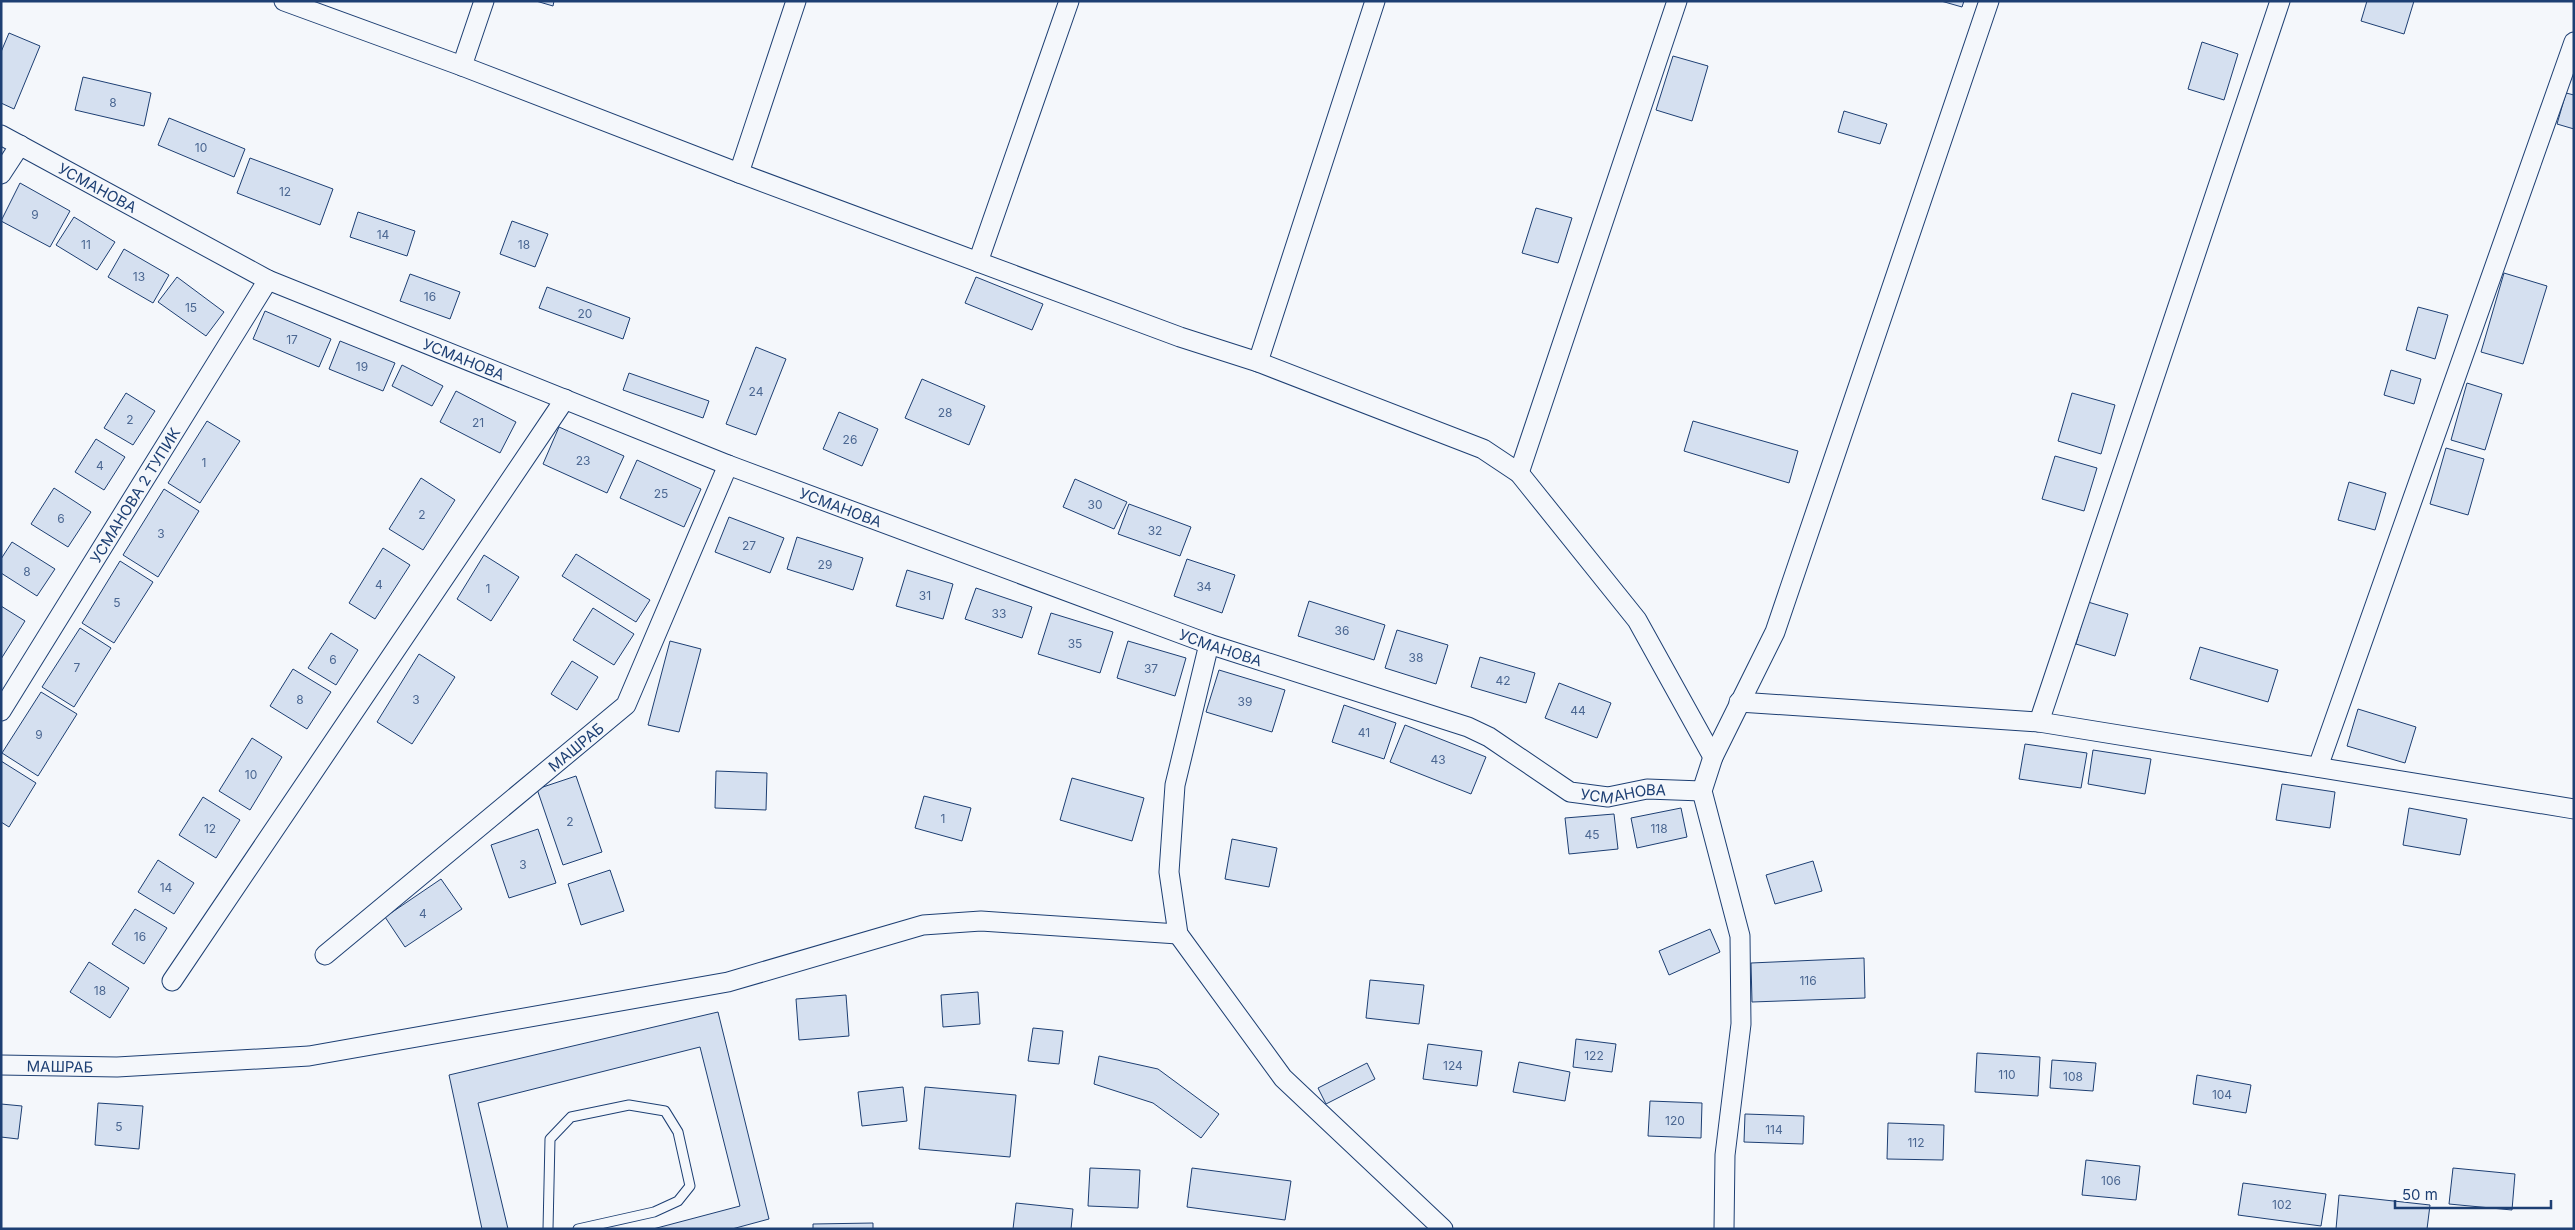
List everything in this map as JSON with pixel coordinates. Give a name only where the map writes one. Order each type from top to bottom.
[{"type":"street","points":[[284,1],[462,66],[739,174],[1180,337],[1258,362],[1482,449],[1518,472],[1637,620],[1713,757]]},
{"type":"street","points":[[462,66],[484,1]]},
{"type":"street","points":[[739,174],[796,1]]},
{"type":"street","points":[[978,262],[1069,1]]},
{"type":"street","points":[[1258,362],[1375,1]]},
{"type":"street","points":[[1518,472],[1677,1]]},
{"type":"street","points":[[1724,1229],[1725,1155],[1741,1024],[1740,936],[1702,791],[1713,757],[1775,632],[1989,1]]},
{"type":"street","points":[[2039,722],[2280,1]]},
{"type":"street","points":[[2318,767],[2574,42]]},
{"type":"street","name":"УСМАНОВА","points":[[1,136],[268,280],[728,465],[1208,644],[1468,727],[1489,737],[1570,792],[1608,797],[1647,789],[1702,791]]},
{"type":"street","points":[[1,174],[20,145]]},
{"type":"street","name":"УСМАНОВА 2 ТУПИК","points":[[1,711],[268,280]]},
{"type":"street","points":[[172,981],[565,399]]},
{"type":"street","name":"МАШРАБ","points":[[325,955],[626,705],[728,465]]},
{"type":"street","points":[[1208,644],[1175,785],[1169,872],[1178,934],[1283,1078],[1443,1229]]},
{"type":"street","points":[[1739,702],[2039,722],[2574,809]]},
{"type":"street","name":"МАШРАБ","points":[[1,1065],[117,1067],[309,1056],[550,1015],[728,982],[923,925],[981,921],[1178,934]]},
{"type":"lane","points":[[548,1229],[550,1139],[571,1118],[629,1105],[665,1111],[678,1132],[690,1186],[678,1201],[654,1212],[578,1229]]},
{"type":"building","points":[[536,1],[554,1],[553,6]]},
{"type":"building","points":[[1941,1],[1964,1],[1962,7]]},
{"type":"building","points":[[2367,1],[2414,1],[2404,34],[2361,21]]},
{"type":"building","points":[[9,33],[40,46],[14,109],[1,103],[1,52]]},
{"type":"building","points":[[2202,42],[2238,54],[2224,100],[2188,89]]},
{"type":"building","points":[[1673,56],[1708,66],[1692,121],[1656,110]]},
{"type":"building","points":[[83,77],[151,93],[144,126],[75,110]]},
{"type":"building","points":[[2566,93],[2574,95],[2574,129],[2557,124]]},
{"type":"building","points":[[1844,111],[1887,124],[1880,144],[1838,132]]},
{"type":"building","points":[[169,118],[245,149],[234,177],[158,145]]},
{"type":"building","points":[[250,158],[333,189],[320,225],[237,193]]},
{"type":"building","points":[[20,183],[70,211],[50,247],[1,221]]},
{"type":"building","points":[[1536,208],[1572,218],[1558,263],[1522,253]]},
{"type":"building","points":[[358,212],[415,231],[407,256],[350,237]]},
{"type":"building","points":[[74,217],[115,242],[97,270],[56,245]]},
{"type":"building","points":[[512,221],[548,234],[535,267],[500,254]]},
{"type":"building","points":[[124,249],[169,275],[153,303],[108,277]]},
{"type":"building","points":[[2504,273],[2547,286],[2523,364],[2481,352]]},
{"type":"building","points":[[410,274],[460,292],[450,319],[400,301]]},
{"type":"building","points":[[177,277],[224,312],[206,336],[158,302]]},
{"type":"building","points":[[976,277],[1043,304],[1032,330],[965,303]]},
{"type":"building","points":[[547,287],[630,318],[623,339],[539,308]]},
{"type":"building","points":[[2418,307],[2448,315],[2435,359],[2406,350]]},
{"type":"building","points":[[265,311],[331,339],[319,367],[253,339]]},
{"type":"building","points":[[340,341],[395,363],[383,391],[329,369]]},
{"type":"building","points":[[756,347],[786,359],[756,435],[726,424]]},
{"type":"building","points":[[402,365],[443,386],[432,406],[392,386]]},
{"type":"building","points":[[2391,370],[2421,379],[2414,404],[2384,395]]},
{"type":"building","points":[[629,373],[709,401],[703,418],[623,390]]},
{"type":"building","points":[[922,379],[985,406],[969,445],[905,418]]},
{"type":"building","points":[[2467,383],[2502,394],[2485,450],[2451,440]]},
{"type":"building","points":[[456,391],[516,422],[500,453],[440,422]]},
{"type":"building","points":[[126,393],[155,411],[133,445],[104,428]]},
{"type":"building","points":[[2072,393],[2115,405],[2101,454],[2058,441]]},
{"type":"building","points":[[839,412],[878,429],[862,466],[823,449]]},
{"type":"building","points":[[207,421],[240,441],[200,503],[168,483]]},
{"type":"building","points":[[1693,421],[1798,451],[1789,483],[1684,451]]},
{"type":"building","points":[[559,427],[624,456],[607,493],[543,464]]},
{"type":"building","points":[[96,439],[125,457],[104,490],[75,472]]},
{"type":"building","points":[[2446,448],[2484,459],[2468,515],[2430,504]]},
{"type":"building","points":[[2055,456],[2097,468],[2084,511],[2042,499]]},
{"type":"building","points":[[637,460],[701,489],[684,527],[620,498]]},
{"type":"building","points":[[421,478],[455,500],[423,550],[389,529]]},
{"type":"building","points":[[1075,479],[1127,502],[1114,529],[1063,507]]},
{"type":"building","points":[[2349,482],[2386,493],[2375,530],[2338,520]]},
{"type":"building","points":[[54,488],[91,512],[68,547],[31,524]]},
{"type":"building","points":[[164,489],[199,511],[158,577],[123,555]]},
{"type":"building","points":[[1129,504],[1191,527],[1180,556],[1118,534]]},
{"type":"building","points":[[729,517],[784,538],[770,573],[715,552]]},
{"type":"building","points":[[797,537],[863,558],[853,590],[787,569]]},
{"type":"building","points":[[12,542],[55,569],[37,596],[1,573],[1,559]]},
{"type":"building","points":[[383,548],[410,565],[375,619],[349,603]]},
{"type":"building","points":[[576,554],[650,600],[636,622],[562,576]]},
{"type":"building","points":[[484,555],[519,577],[491,621],[457,599]]},
{"type":"building","points":[[1187,559],[1235,575],[1222,613],[1174,596]]},
{"type":"building","points":[[120,561],[153,582],[114,643],[82,623]]},
{"type":"building","points":[[907,570],[953,584],[943,619],[896,606]]},
{"type":"building","points":[[976,588],[1032,607],[1022,638],[965,619]]},
{"type":"building","points":[[1309,601],[1385,625],[1374,660],[1298,636]]},
{"type":"building","points":[[2088,602],[2128,614],[2115,656],[2076,644]]},
{"type":"building","points":[[1,606],[25,621],[1,659]]},
{"type":"building","points":[[593,608],[634,634],[614,665],[573,640]]},
{"type":"building","points":[[1051,613],[1113,632],[1100,673],[1038,654]]},
{"type":"building","points":[[80,628],[111,648],[74,707],[42,687]]},
{"type":"building","points":[[1397,630],[1448,645],[1436,684],[1385,668]]},
{"type":"building","points":[[331,633],[358,650],[336,685],[308,668]]},
{"type":"building","points":[[670,641],[701,649],[679,732],[648,725]]},
{"type":"building","points":[[1128,641],[1186,658],[1175,696],[1117,678]]},
{"type":"building","points":[[2200,647],[2278,670],[2268,702],[2190,679]]},
{"type":"building","points":[[419,654],[455,677],[412,744],[377,722]]},
{"type":"building","points":[[1480,657],[1535,673],[1526,703],[1471,687]]},
{"type":"building","points":[[572,661],[598,677],[577,710],[551,694]]},
{"type":"building","points":[[293,669],[331,692],[307,729],[270,706]]},
{"type":"building","points":[[1219,670],[1285,690],[1272,732],[1206,712]]},
{"type":"building","points":[[1559,683],[1611,703],[1597,738],[1545,718]]},
{"type":"building","points":[[41,692],[77,714],[38,776],[2,753]]},
{"type":"building","points":[[1344,705],[1396,723],[1384,759],[1332,742]]},
{"type":"building","points":[[2358,709],[2416,727],[2405,763],[2347,746]]},
{"type":"building","points":[[1405,725],[1486,757],[1471,794],[1390,762]]},
{"type":"building","points":[[252,738],[282,757],[250,810],[219,791]]},
{"type":"building","points":[[2025,744],[2087,753],[2081,788],[2019,779]]},
{"type":"building","points":[[2093,750],[2151,759],[2145,794],[2088,784]]},
{"type":"building","points":[[1,761],[36,783],[9,827],[1,822]]},
{"type":"building","points":[[716,771],[767,773],[766,810],[715,808]]},
{"type":"building","points":[[576,776],[602,852],[563,865],[537,789]]},
{"type":"building","points":[[1072,778],[1144,798],[1132,841],[1060,820]]},
{"type":"building","points":[[2282,784],[2335,792],[2330,828],[2276,820]]},
{"type":"building","points":[[924,796],[971,808],[962,841],[915,828]]},
{"type":"building","points":[[203,797],[240,820],[216,858],[179,835]]},
{"type":"building","points":[[1681,808],[1687,837],[1637,848],[1631,818]]},
{"type":"building","points":[[2409,808],[2467,819],[2460,855],[2403,845]]},
{"type":"building","points":[[1614,814],[1618,849],[1569,854],[1565,818]]},
{"type":"building","points":[[538,829],[556,883],[509,898],[491,845]]},
{"type":"building","points":[[1232,839],[1277,848],[1269,887],[1225,879]]},
{"type":"building","points":[[158,860],[194,883],[174,914],[138,892]]},
{"type":"building","points":[[1813,861],[1822,891],[1775,904],[1766,875]]},
{"type":"building","points":[[610,870],[624,911],[581,925],[568,884]]},
{"type":"building","points":[[441,879],[462,909],[405,947],[385,917]]},
{"type":"building","points":[[135,909],[167,928],[144,964],[112,944]]},
{"type":"building","points":[[1710,929],[1720,952],[1669,975],[1659,951]]},
{"type":"building","points":[[1864,958],[1865,998],[1752,1002],[1751,963]]},
{"type":"building","points":[[89,962],[129,988],[110,1018],[70,992]]},
{"type":"building","points":[[1370,980],[1424,985],[1419,1024],[1366,1018]]},
{"type":"building","points":[[978,992],[980,1024],[943,1027],[941,995]]},
{"type":"building","points":[[846,995],[849,1036],[799,1040],[796,999]]},
{"type":"building","points":[[718,1012],[769,1219],[732,1229],[653,1229],[740,1206],[700,1047],[478,1103],[508,1229],[482,1229],[449,1075]]},
{"type":"building","points":[[1033,1028],[1063,1031],[1059,1064],[1028,1061]]},
{"type":"building","points":[[1576,1039],[1616,1044],[1612,1072],[1573,1067]]},
{"type":"building","points":[[1428,1044],[1482,1051],[1477,1086],[1423,1079]]},
{"type":"building","points":[[1977,1053],[2040,1057],[2038,1096],[1975,1092]]},
{"type":"building","points":[[1099,1056],[1158,1069],[1219,1114],[1201,1138],[1153,1103],[1094,1084]]},
{"type":"building","points":[[2052,1060],[2096,1063],[2093,1091],[2050,1088]]},
{"type":"building","points":[[1519,1062],[1570,1072],[1565,1101],[1513,1092]]},
{"type":"building","points":[[1367,1063],[1375,1079],[1326,1104],[1318,1088]]},
{"type":"building","points":[[2197,1075],[2251,1085],[2246,1113],[2193,1104]]},
{"type":"building","points":[[903,1087],[907,1121],[862,1126],[858,1092]]},
{"type":"building","points":[[925,1087],[1016,1095],[1010,1157],[919,1149]]},
{"type":"building","points":[[1650,1101],[1702,1103],[1701,1138],[1648,1136]]},
{"type":"building","points":[[98,1103],[143,1106],[139,1149],[95,1145]]},
{"type":"building","points":[[1,1104],[22,1106],[18,1139],[1,1137]]},
{"type":"building","points":[[1745,1114],[1804,1116],[1803,1144],[1744,1142]]},
{"type":"building","points":[[1888,1123],[1944,1125],[1943,1160],[1887,1159]]},
{"type":"building","points":[[2086,1160],[2140,1166],[2136,1200],[2082,1195]]},
{"type":"building","points":[[1090,1168],[1140,1170],[1138,1208],[1088,1206]]},
{"type":"building","points":[[1192,1168],[1291,1181],[1285,1220],[1187,1207]]},
{"type":"building","points":[[2453,1168],[2515,1174],[2512,1210],[2449,1204]]},
{"type":"building","points":[[2243,1183],[2326,1194],[2321,1226],[2238,1215]]},
{"type":"building","points":[[2339,1195],[2430,1205],[2427,1229],[2336,1229]]},
{"type":"building","points":[[1016,1203],[1073,1209],[1071,1229],[1013,1229]]},
{"type":"building","points":[[873,1223],[873,1229],[813,1229],[813,1224]]}]
